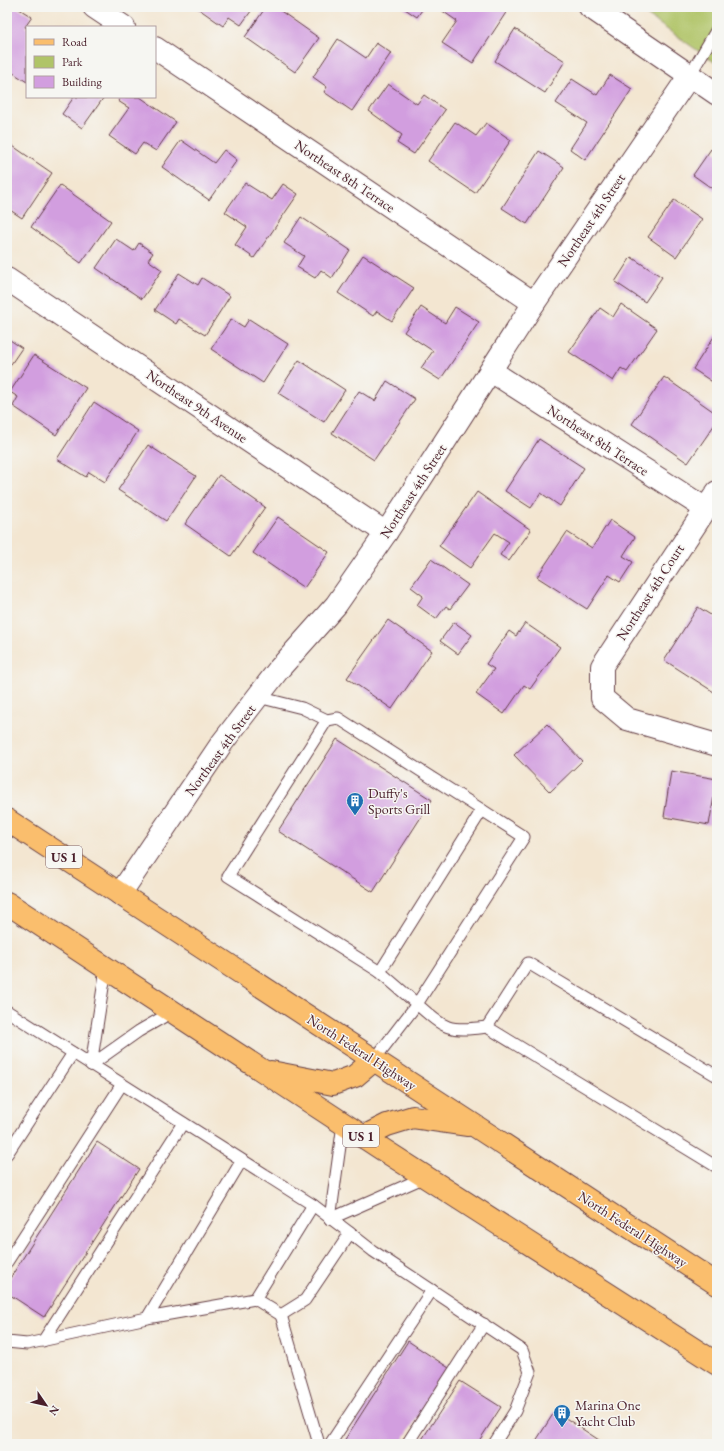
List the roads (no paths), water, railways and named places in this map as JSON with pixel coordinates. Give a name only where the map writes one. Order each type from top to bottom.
[{"type":"main road","name":"North Federal Highway","points":[[7,820],[717,1284]]},
{"type":"main road","name":"US 1","points":[[7,902],[342,1124],[717,1364]]},
{"type":"main road","points":[[262,1071],[333,1084],[355,1076],[374,1060]]},
{"type":"main road","points":[[363,1137],[387,1125],[413,1118],[475,1126]]},
{"type":"street","points":[[94,7],[122,26]]},
{"type":"street","points":[[590,7],[717,94]]},
{"type":"street","name":"Northeast 8th Terrace","points":[[156,49],[534,303]]},
{"type":"street","name":"Northeast 4th Street","points":[[120,894],[222,743],[279,669],[336,605],[386,533],[534,303],[690,75]]},
{"type":"street","name":"Northeast 9th Avenue","points":[[7,280],[386,533]]},
{"type":"street","name":"Northeast 8th Terrace","points":[[491,371],[711,500]]},
{"type":"street","name":"Northeast 4th Court","points":[[711,500],[602,666],[602,698],[627,719],[717,745]]},
{"type":"lane","points":[[690,75],[717,29]]},
{"type":"lane","points":[[258,697],[302,708],[327,720],[338,718],[524,837],[417,1004],[374,1060]]},
{"type":"lane","points":[[327,720],[228,876],[380,972],[441,1025],[448,1028],[465,1030],[487,1027],[717,1167]]},
{"type":"lane","points":[[380,972],[482,810]]},
{"type":"lane","points":[[487,1027],[528,963],[717,1076]]},
{"type":"lane","points":[[91,1065],[106,968]]},
{"type":"lane","points":[[7,1011],[313,1205],[373,1251],[522,1350],[530,1372],[515,1411],[494,1444]]},
{"type":"lane","points":[[91,1065],[139,1031],[172,1012]]},
{"type":"lane","points":[[7,1154],[73,1053]]},
{"type":"lane","points":[[7,1262],[122,1084]]},
{"type":"lane","points":[[43,1341],[184,1123]]},
{"type":"lane","points":[[330,1218],[342,1124]]},
{"type":"lane","points":[[147,1318],[242,1160]]},
{"type":"lane","points":[[330,1218],[425,1177]]},
{"type":"lane","points":[[255,1298],[313,1205]]},
{"type":"lane","points":[[281,1315],[305,1300],[350,1233]]},
{"type":"lane","points":[[330,1444],[432,1290]]},
{"type":"lane","points":[[7,1342],[27,1344],[147,1318],[255,1298],[281,1315],[319,1444]]},
{"type":"lane","points":[[408,1444],[484,1324]]},
{"type":"place","name":"Duffy's Sports Grill","points":[[355,816]]},
{"type":"place","name":"Marina One Yacht Club","points":[[562,1428]]}]
